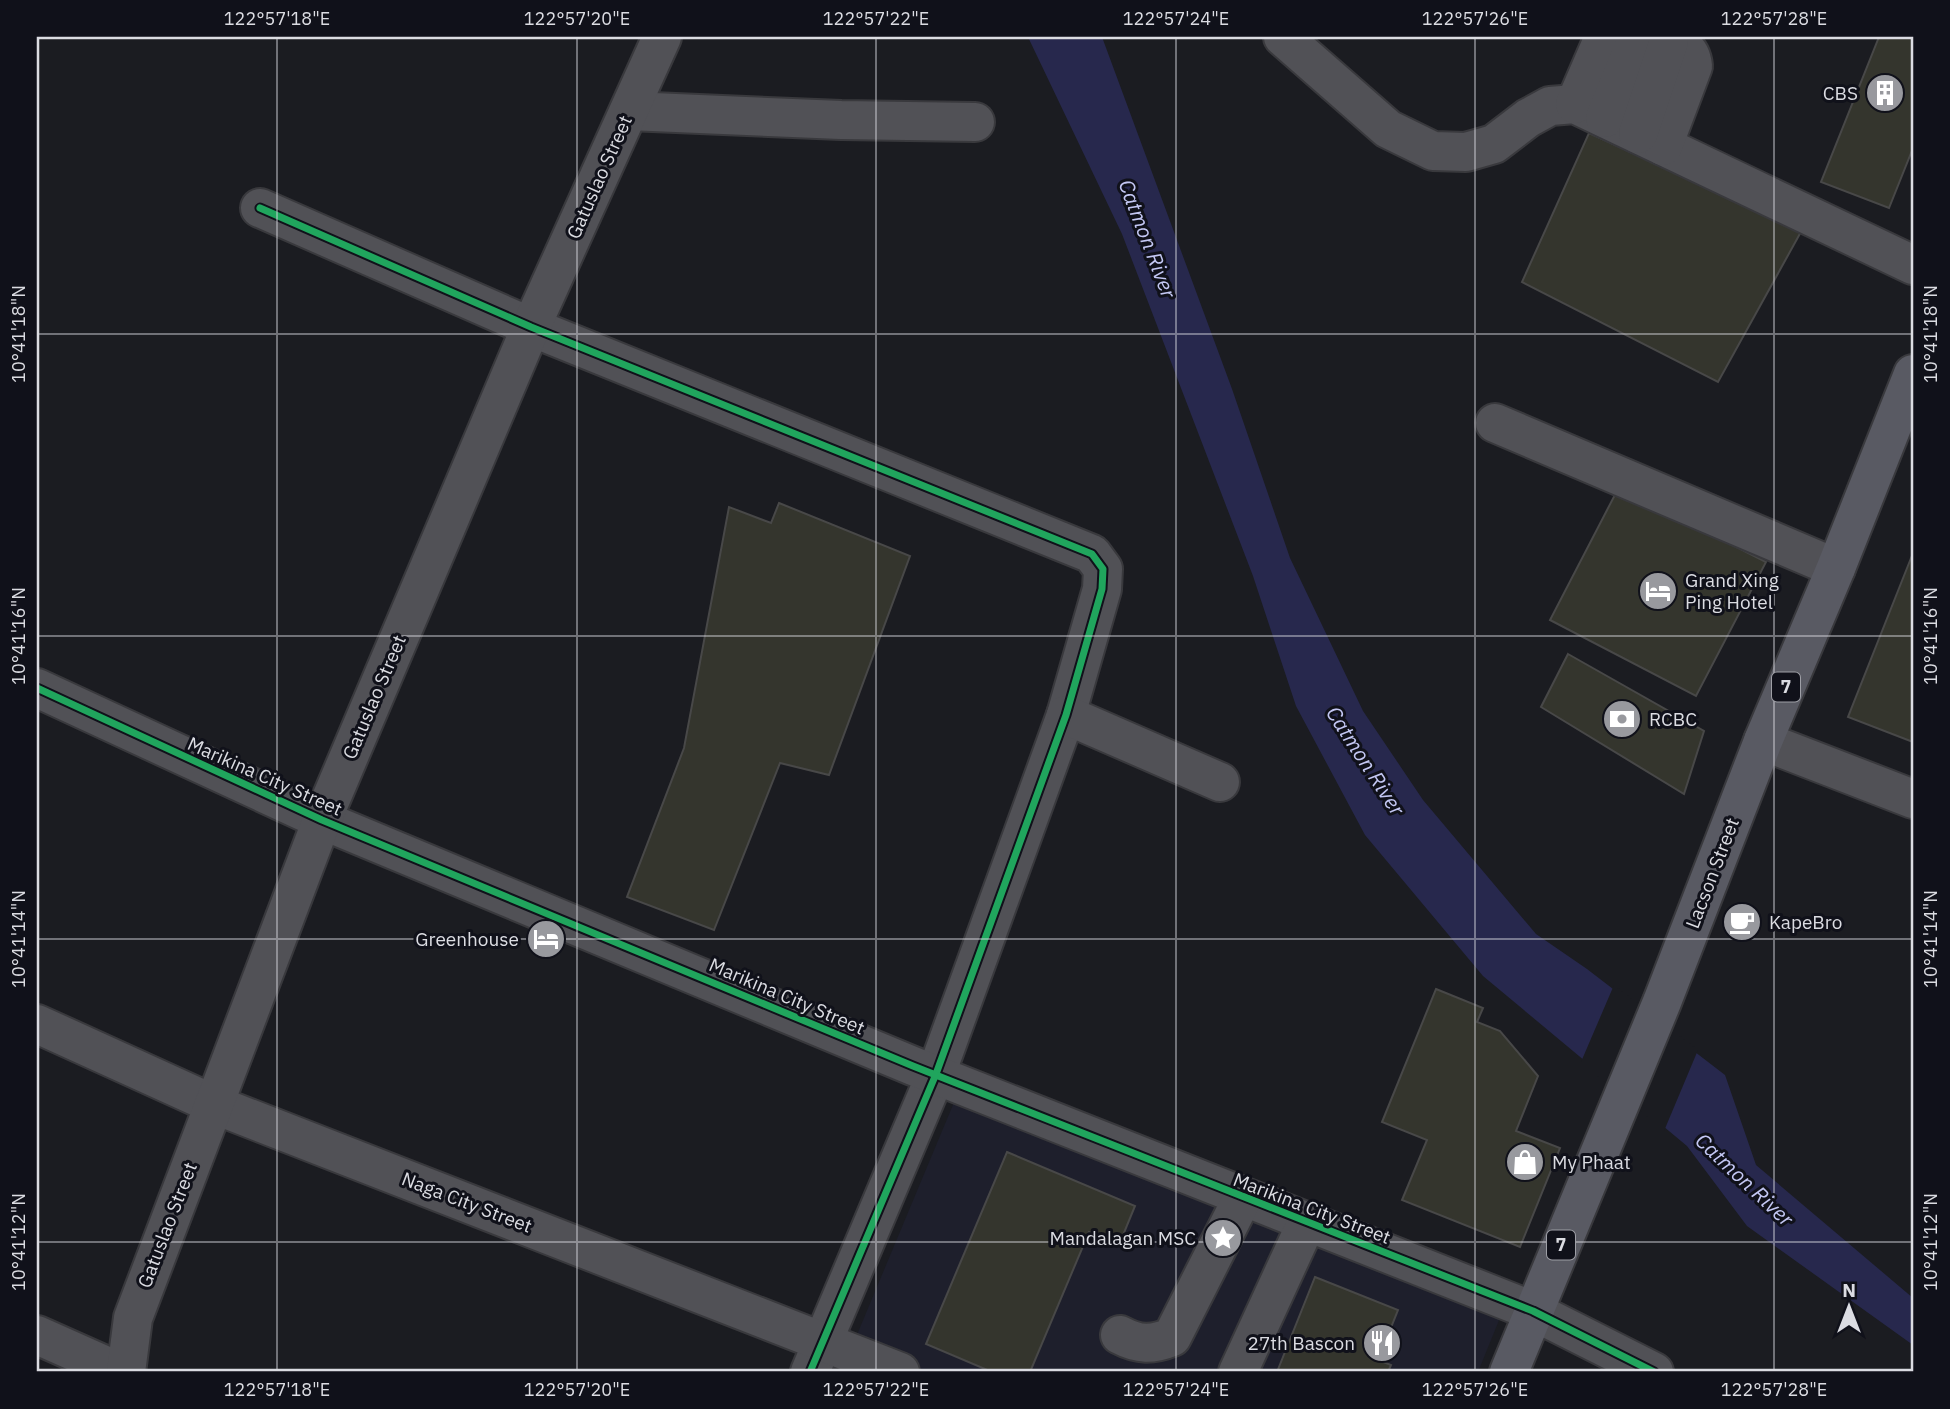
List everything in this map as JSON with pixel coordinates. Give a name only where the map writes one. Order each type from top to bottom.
[{"type":"main road","name":"Lacson Street","points":[[1509,1372],[1662,1002],[1763,741],[1836,568],[1913,374]]},
{"type":"street","points":[[1283,37],[1388,130],[1433,151],[1466,152],[1494,144],[1528,118],[1550,106],[1620,125],[1913,265]]},
{"type":"street","points":[[1604,37],[1620,125]]},
{"type":"street","points":[[1655,38],[1686,47],[1692,56],[1693,66],[1620,125],[1655,38]]},
{"type":"street","name":"Gatuslao Street","points":[[126,1372],[132,1318],[322,820],[531,327],[629,111],[649,44]]},
{"type":"street","points":[[629,111],[841,120],[975,122]]},
{"type":"street","points":[[260,208],[531,327],[1092,554],[1103,569],[1102,589],[1066,715],[936,1074],[817,1356]]},
{"type":"street","points":[[1495,423],[1836,568]]},
{"type":"street","name":"Marikina City Street","points":[[37,688],[322,820],[936,1074],[1533,1311],[1654,1372]]},
{"type":"street","points":[[1066,715],[1220,782]]},
{"type":"street","points":[[1763,741],[1913,799]]},
{"type":"street","name":"Naga City Street","points":[[37,1024],[213,1104],[817,1356],[900,1372]]},
{"type":"street","points":[[1120,1335],[1135,1342],[1153,1344],[1172,1337],[1242,1197]]},
{"type":"street","points":[[1238,1372],[1307,1222]]},
{"type":"street","points":[[37,1335],[120,1372]]},
{"type":"shaded area","points":[[955,1100],[1504,1308],[1478,1372],[830,1372],[836,1358],[846,1361]]},
{"type":"water","name":"Catmon River","points":[[1028,37],[1102,37],[1232,389],[1290,558],[1363,711],[1423,800],[1536,934],[1587,969],[1725,1075],[1756,1165],[1913,1298],[1913,1345],[1747,1226],[1687,1146],[1483,976],[1365,835],[1296,706],[1253,576],[1122,234]]},
{"type":"pier","points":[[1614,985],[1698,1050],[1664,1131],[1581,1062]]},
{"type":"building","name":"CBS","points":[[1879,37],[1913,37],[1913,148],[1889,208],[1821,182]]},
{"type":"building","points":[[1589,133],[1802,230],[1718,382],[1522,282]]},
{"type":"building","name":"Grand Xing Ping Hotel","points":[[1619,487],[1766,562],[1696,696],[1550,620]]},
{"type":"building","points":[[779,503],[910,556],[829,775],[780,763],[714,930],[627,897],[684,748],[729,507],[771,523]]},
{"type":"building","points":[[1913,553],[1913,742],[1848,717]]},
{"type":"building","name":"RCBC","points":[[1568,654],[1704,731],[1684,794],[1541,707]]},
{"type":"building","points":[[1436,989],[1483,1008],[1477,1022],[1500,1031],[1538,1076],[1516,1131],[1560,1148],[1520,1247],[1402,1200],[1427,1140],[1382,1122]]},
{"type":"building","points":[[1007,1152],[1135,1206],[1119,1245],[1089,1232],[1030,1372],[992,1372],[926,1344]]},
{"type":"building","points":[[1315,1277],[1398,1310],[1378,1360],[1391,1365],[1388,1372],[1277,1372]]},
{"type":"cycle path","points":[[260,208],[531,327],[1092,554],[1103,569],[1102,589],[1066,715],[936,1074],[810,1372]]},
{"type":"cycle path","points":[[37,688],[322,820],[913,1066],[1533,1311],[1654,1372]]},
{"type":"place","name":"CBS","points":[[1885,93]]},
{"type":"place","name":"Grand Xing Ping Hotel","points":[[1658,591]]},
{"type":"place","name":"RCBC","points":[[1622,719]]},
{"type":"place","name":"KapeBro","points":[[1742,922]]},
{"type":"place","name":"Greenhouse","points":[[546,939]]},
{"type":"place","name":"My Phaat","points":[[1525,1162]]},
{"type":"place","name":"Mandalagan MSC","points":[[1223,1238]]},
{"type":"place","name":"27th Bascon","points":[[1382,1343]]}]
